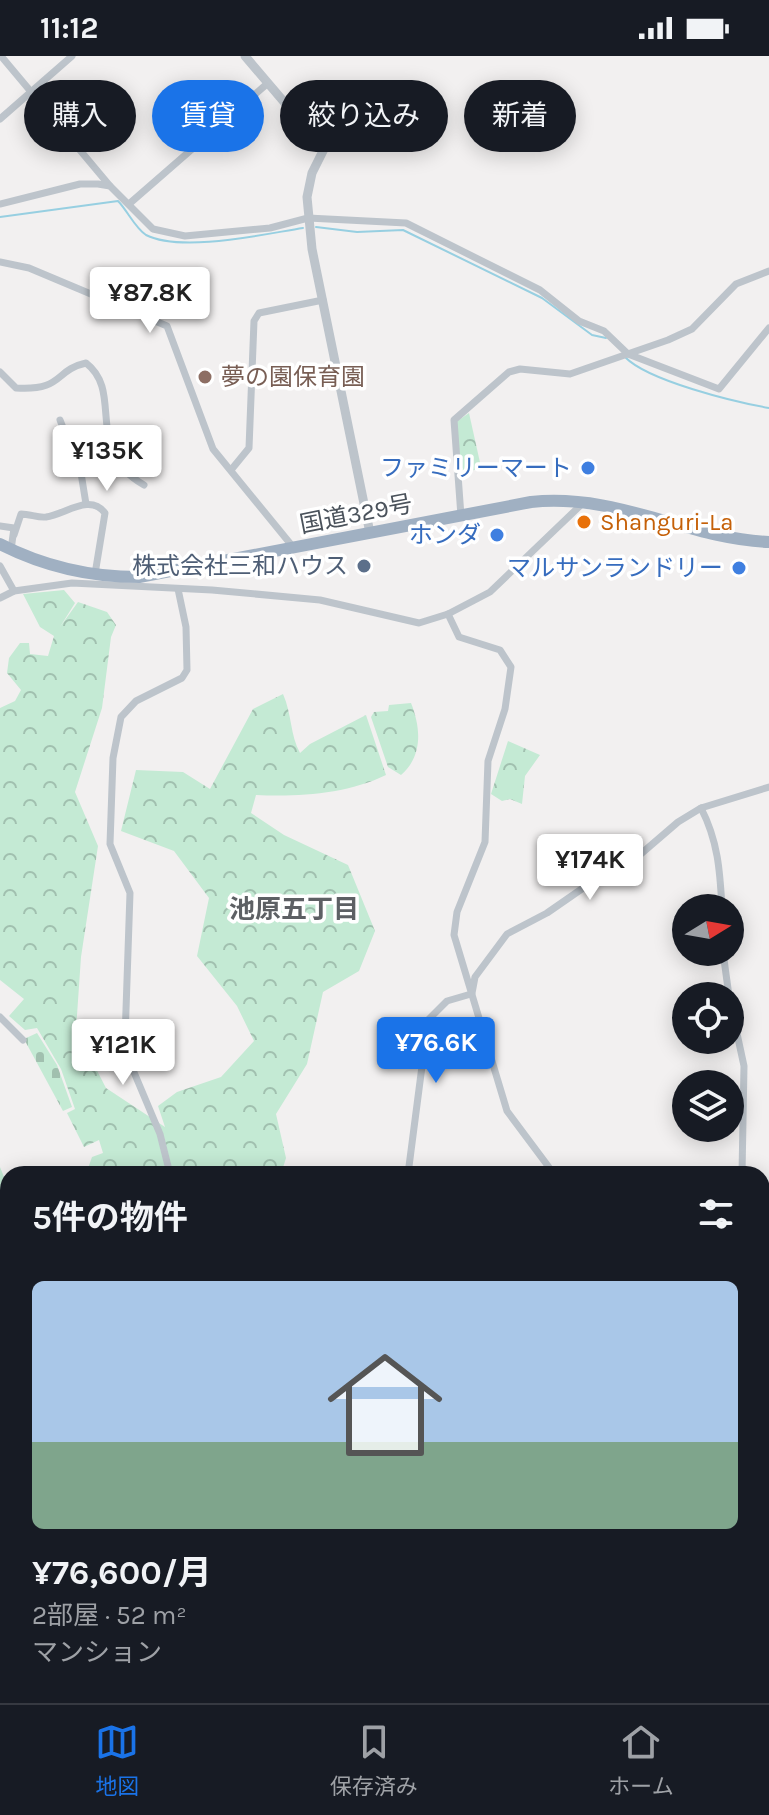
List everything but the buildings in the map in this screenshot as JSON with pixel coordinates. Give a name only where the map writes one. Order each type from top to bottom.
[{"type":"highway","name":"国道329号","points":[[6,547],[120,582],[531,502],[585,501],[743,539],[769,542]]},
{"type":"street","points":[[1,56],[24,82]]},
{"type":"street","points":[[45,80],[72,56]]},
{"type":"street","points":[[245,56],[280,97]]},
{"type":"street","points":[[129,204],[268,83]]},
{"type":"street","points":[[0,119],[24,98]]},
{"type":"street","points":[[82,152],[110,186],[153,229],[185,236],[270,228],[308,218],[406,223],[540,290],[579,321],[604,331],[625,355],[719,389],[769,328]]},
{"type":"street","points":[[323,152],[308,186],[308,218],[370,533]]},
{"type":"street","points":[[0,204],[80,184],[110,186]]},
{"type":"street","points":[[0,262],[29,268],[164,324],[208,438],[295,549]]},
{"type":"street","points":[[461,516],[454,420],[509,372],[520,369],[570,374],[692,329],[736,284],[769,271]]},
{"type":"street","points":[[231,470],[249,448],[254,321],[259,313],[323,300]]},
{"type":"street","points":[[0,372],[16,388],[37,389],[48,387],[77,365],[86,363],[94,369],[104,395],[104,421],[113,454],[123,470],[144,485]]},
{"type":"street","points":[[60,420],[81,473],[86,504]]},
{"type":"street","points":[[0,598],[14,591],[72,583],[120,582],[320,600],[413,623],[448,614],[500,584],[585,501]]},
{"type":"street","points":[[6,547],[21,514],[42,517],[86,504],[100,507],[105,513],[95,574]]},
{"type":"street","points":[[0,526],[14,528],[14,535]]},
{"type":"street","points":[[0,566],[14,591]]},
{"type":"street","points":[[168,1166],[160,1134],[128,1058],[125,1039],[130,893],[114,861],[109,827],[113,758],[121,717],[136,701],[182,678],[187,670],[186,627],[178,589]]},
{"type":"street","points":[[448,614],[459,637],[500,650],[511,667],[505,709],[488,761],[485,842],[454,925],[471,994],[507,1111],[548,1166]]},
{"type":"street","points":[[471,994],[475,977],[507,934],[547,913],[586,886],[621,871],[678,822],[701,808],[769,787]]},
{"type":"street","points":[[701,808],[715,834],[721,894]]},
{"type":"street","points":[[409,1166],[428,1020],[447,1001],[471,994]]},
{"type":"street","points":[[0,1017],[23,1040]]},
{"type":"street","points":[[741,1054],[744,1066],[742,1166]]},
{"type":"green space","points":[[469,413],[481,467],[460,476],[456,422]]},
{"type":"green space","points":[[64,590],[75,603],[60,627],[78,602],[107,612],[116,625],[111,637],[102,708],[75,792],[98,846],[81,957],[76,1030],[106,1088],[165,1127],[158,1106],[177,1092],[221,1077],[254,1041],[237,1006],[197,956],[209,898],[174,851],[121,831],[136,770],[183,772],[210,789],[253,709],[283,694],[300,753],[310,744],[366,715],[386,775],[322,793],[256,795],[251,813],[284,835],[348,865],[375,931],[359,971],[323,992],[307,1064],[276,1114],[286,1158],[284,1166],[89,1166],[92,1157],[103,1153],[99,1140],[84,1147],[67,1113],[75,1109],[61,1069],[37,1028],[25,1030],[9,1016],[24,999],[0,980],[0,708],[15,701],[21,690],[7,673],[9,658],[20,643],[29,643],[30,654],[48,656],[54,636],[40,627],[23,594]]},
{"type":"green space","points":[[411,703],[417,722],[418,741],[413,759],[401,775],[388,767],[371,717],[374,712],[388,711],[389,705]]},
{"type":"green space","points":[[508,741],[540,755],[525,776],[522,804],[510,799],[502,801],[491,794]]},
{"type":"green space","points":[[37,1033],[57,1065],[72,1107],[63,1111],[24,1039]]},
{"type":"waterway","points":[[0,217],[118,201],[142,232],[161,240],[201,242],[303,228]]},
{"type":"waterway","points":[[316,227],[357,232],[403,230],[542,298],[592,335],[606,338]]},
{"type":"waterway","points":[[625,357],[636,366],[672,382],[769,408]]},
{"type":"place","name":"夢の園保育園","points":[[205,377]]},
{"type":"place","name":"ファミリーマート","points":[[588,468]]},
{"type":"place","name":"Shanguri-La","points":[[584,522]]},
{"type":"place","name":"ホンダ","points":[[497,535]]},
{"type":"place","name":"株式会社三和ハウス","points":[[364,566]]},
{"type":"place","name":"マルサンランドリー","points":[[739,568]]},
{"type":"district","name":"池原五丁目","points":[[294,909]]}]
